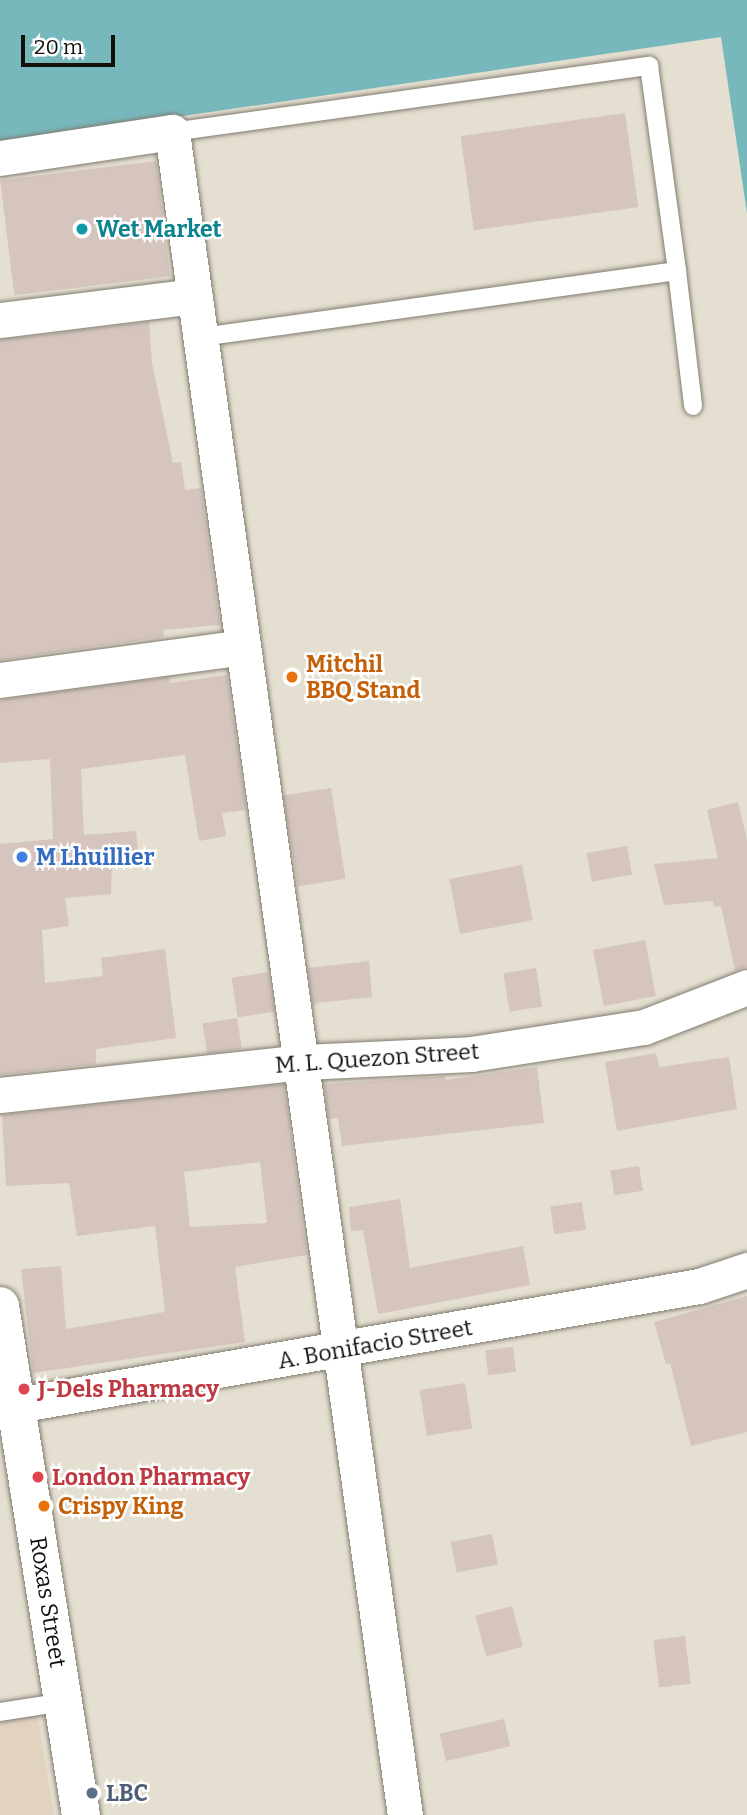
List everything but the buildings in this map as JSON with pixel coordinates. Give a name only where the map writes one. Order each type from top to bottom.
[{"type":"street","points":[[0,159],[172,132],[304,1062],[405,1815]]},
{"type":"street","points":[[0,320],[195,296]]},
{"type":"street","points":[[0,680],[243,647]]},
{"type":"street","name":"M. L. Quezon Street","points":[[0,1095],[304,1062],[471,1054],[644,1027],[747,987]]},
{"type":"street","name":"A. Bonifacio Street","points":[[8,1407],[341,1351],[699,1286],[747,1269]]},
{"type":"street","name":"Roxas Street","points":[[0,1306],[8,1407],[64,1702],[81,1815]]},
{"type":"lane","points":[[172,132],[649,66],[693,406]]},
{"type":"lane","points":[[201,337],[677,271]]},
{"type":"lane","points":[[0,1712],[64,1702]]},
{"type":"shaded area","points":[[35,1699],[54,1815],[0,1815],[0,1704]]},
{"type":"water","points":[[0,0],[747,0],[747,213],[721,37],[0,143]]},
{"type":"place","name":"Wet Market","points":[[82,229]]},
{"type":"place","name":"Mitchil BBQ Stand","points":[[292,677]]},
{"type":"place","name":"M Lhuillier","points":[[22,857]]},
{"type":"place","name":"J-Dels Pharmacy","points":[[24,1389]]},
{"type":"place","name":"London Pharmacy","points":[[38,1477]]},
{"type":"place","name":"Crispy King","points":[[44,1506]]},
{"type":"place","name":"LBC","points":[[92,1793]]}]
